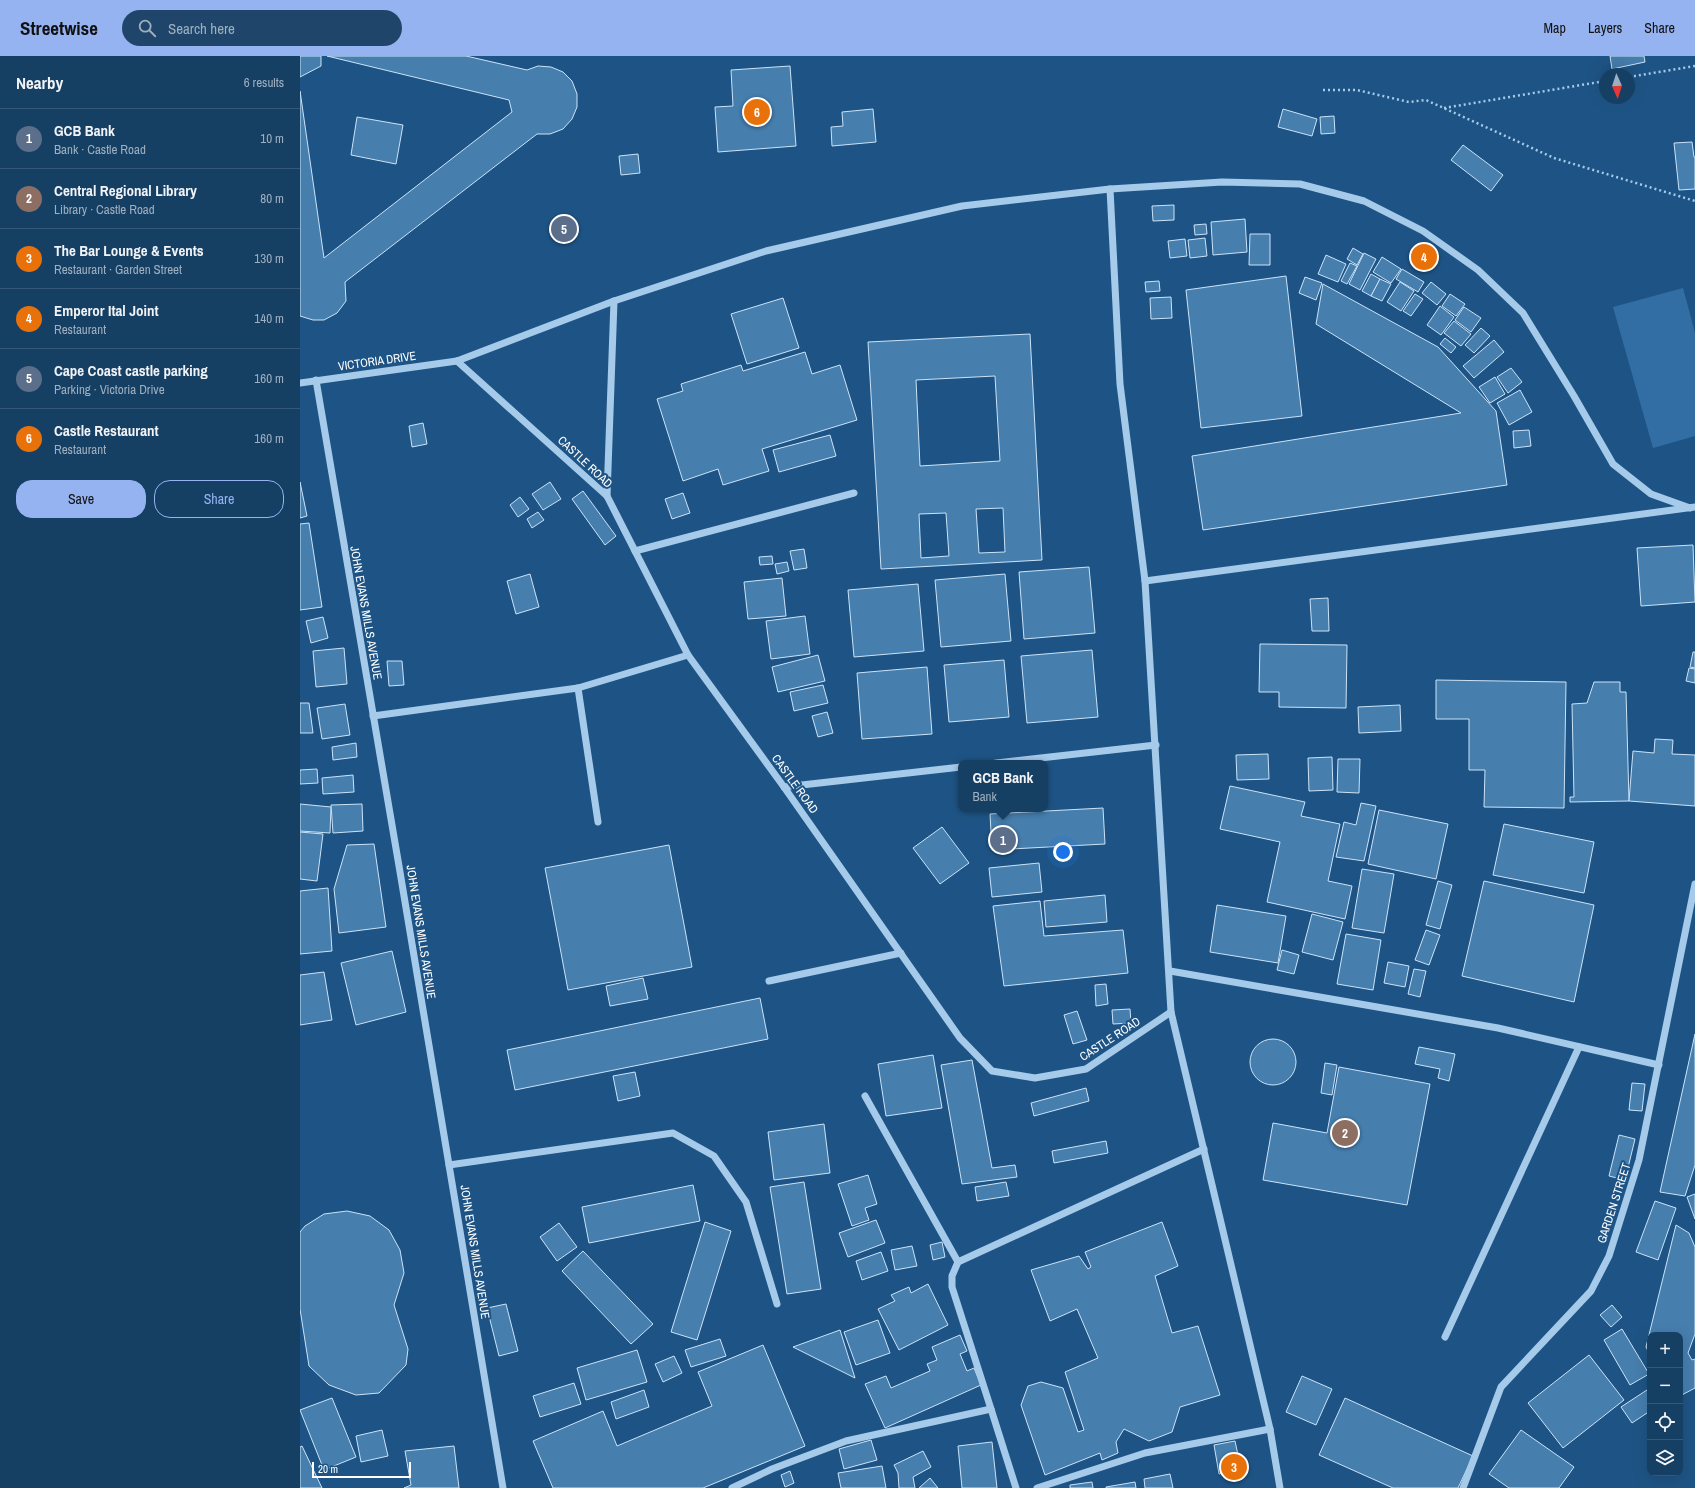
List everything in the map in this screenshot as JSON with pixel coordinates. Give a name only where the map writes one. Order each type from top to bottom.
[{"type":"street","name":"VICTORIA DRIVE","points":[[300,383],[457,361],[614,301],[766,251],[962,206],[1110,189],[1222,182],[1300,184],[1364,201],[1423,231],[1478,270],[1523,314],[1574,396],[1613,464],[1651,494],[1692,508]]},
{"type":"street","points":[[1110,189],[1120,384],[1145,581],[1170,971],[1171,1012],[1270,1429],[1280,1488]]},
{"type":"street","points":[[607,496],[614,301]]},
{"type":"street","name":"CASTLE ROAD","points":[[457,361],[607,496],[688,655],[784,787],[960,1038],[992,1071],[1035,1078],[1086,1069],[1171,1012]]},
{"type":"street","name":"JOHN EVANS MILLS AVENUE","points":[[316,380],[503,1488]]},
{"type":"street","points":[[635,551],[854,493]]},
{"type":"street","points":[[1145,581],[1692,508]]},
{"type":"street","points":[[373,716],[578,688],[688,655]]},
{"type":"street","points":[[578,688],[598,822]]},
{"type":"street","points":[[1023,760],[1156,745]]},
{"type":"street","points":[[784,787],[958,767]]},
{"type":"street","name":"GARDEN STREET","points":[[1463,1488],[1501,1387],[1591,1290],[1609,1256],[1639,1160],[1695,884]]},
{"type":"street","points":[[769,981],[901,954]]},
{"type":"street","points":[[1170,971],[1498,1028],[1659,1065]]},
{"type":"street","points":[[1445,1337],[1579,1047]]},
{"type":"street","points":[[865,1096],[958,1262]]},
{"type":"street","points":[[449,1165],[673,1133],[714,1156],[746,1202],[777,1304]]},
{"type":"street","points":[[1016,1488],[952,1287],[952,1276],[958,1262],[1204,1149]]},
{"type":"street","points":[[736,1487],[772,1469],[846,1441],[991,1409]]},
{"type":"street","points":[[1037,1488],[1145,1453],[1270,1429]]},
{"type":"path","points":[[1635,76],[1695,66]]},
{"type":"path","points":[[1443,108],[1599,82]]},
{"type":"path","points":[[1323,90],[1357,90],[1409,102],[1426,100],[1554,158],[1695,201]]},
{"type":"shaded area","points":[[1683,288],[1695,333],[1695,436],[1653,448],[1613,307]]},
{"type":"building","points":[[300,56],[321,56],[321,66],[300,77]]},
{"type":"building","points":[[327,56],[466,56],[527,70],[538,66],[551,67],[563,72],[572,81],[577,94],[577,107],[572,119],[563,129],[550,134],[537,134],[345,282],[346,301],[337,313],[324,320],[313,320],[300,316],[300,91],[324,258],[512,112],[509,100]]},
{"type":"building","points":[[1610,56],[1644,56],[1645,62],[1612,68]]},
{"type":"building","points":[[790,66],[796,146],[718,152],[715,107],[733,106],[731,70]]},
{"type":"building","points":[[873,109],[876,142],[832,146],[831,127],[843,126],[842,112]]},
{"type":"building","points":[[1283,109],[1317,119],[1312,136],[1278,127]]},
{"type":"building","points":[[1334,116],[1335,133],[1321,134],[1320,117]]},
{"type":"building","points":[[357,117],[403,125],[396,164],[351,155]]},
{"type":"building","points":[[1692,142],[1695,157],[1695,189],[1679,190],[1674,143]]},
{"type":"building","points":[[1463,145],[1503,175],[1491,191],[1451,160]]},
{"type":"building","points":[[638,154],[640,173],[621,175],[619,156]]},
{"type":"building","points":[[1174,205],[1174,220],[1153,221],[1152,206]]},
{"type":"building","points":[[1245,219],[1247,252],[1213,255],[1211,222]]},
{"type":"building","points":[[1206,224],[1207,234],[1195,235],[1194,225]]},
{"type":"building","points":[[1250,234],[1270,234],[1270,265],[1249,265]]},
{"type":"building","points":[[1205,238],[1207,256],[1190,258],[1188,240]]},
{"type":"building","points":[[1185,239],[1187,256],[1170,258],[1168,241]]},
{"type":"building","points":[[1353,248],[1363,254],[1357,265],[1347,259]]},
{"type":"building","points":[[1364,253],[1376,259],[1360,290],[1349,284]]},
{"type":"building","points":[[1326,255],[1346,264],[1338,282],[1318,274]]},
{"type":"building","points":[[1382,257],[1401,269],[1391,283],[1373,272]]},
{"type":"building","points":[[1350,263],[1357,266],[1347,284],[1341,281]]},
{"type":"building","points":[[1402,269],[1424,282],[1418,292],[1396,279]]},
{"type":"building","points":[[1371,274],[1380,279],[1371,296],[1362,291]]},
{"type":"building","points":[[1286,276],[1302,416],[1201,428],[1186,290]]},
{"type":"building","points":[[1305,277],[1322,283],[1316,300],[1299,293]]},
{"type":"building","points":[[1380,279],[1391,284],[1382,301],[1371,296]]},
{"type":"building","points":[[1159,281],[1160,291],[1146,292],[1145,282]]},
{"type":"building","points":[[1400,282],[1414,291],[1401,311],[1387,302]]},
{"type":"building","points":[[1431,282],[1446,294],[1437,305],[1422,293]]},
{"type":"building","points":[[1323,284],[1438,347],[1496,411],[1507,485],[1203,530],[1192,456],[1461,413],[1316,324]]},
{"type":"building","points":[[1415,294],[1423,299],[1411,316],[1403,311]]},
{"type":"building","points":[[1450,294],[1465,304],[1456,316],[1442,306]]},
{"type":"building","points":[[1171,297],[1172,318],[1151,319],[1150,298]]},
{"type":"building","points":[[783,298],[799,348],[747,364],[731,314]]},
{"type":"building","points":[[1440,306],[1454,317],[1441,335],[1427,325]]},
{"type":"building","points":[[1464,307],[1481,318],[1471,332],[1455,320]]},
{"type":"building","points":[[1454,321],[1471,334],[1461,346],[1444,333]]},
{"type":"building","points":[[1481,328],[1490,336],[1474,353],[1465,345]]},
{"type":"building","points":[[1030,334],[1042,560],[881,569],[868,342]],"holes":[[[995,376],[1000,461],[920,466],[916,380]],[[1003,508],[1005,552],[979,553],[976,509]],[[946,513],[949,556],[921,558],[919,514]]]},
{"type":"building","points":[[1445,338],[1456,347],[1451,353],[1440,344]]},
{"type":"building","points":[[1494,340],[1504,352],[1474,378],[1463,366]]},
{"type":"building","points":[[805,352],[812,374],[840,365],[857,420],[762,449],[769,471],[723,485],[718,469],[683,481],[657,399],[683,391],[681,384],[741,365],[743,371]]},
{"type":"building","points":[[1511,368],[1522,382],[1508,393],[1497,377]]},
{"type":"building","points":[[1495,377],[1505,394],[1490,403],[1479,387]]},
{"type":"building","points":[[1520,390],[1532,412],[1509,425],[1497,403]]},
{"type":"building","points":[[423,423],[427,444],[412,447],[409,426]]},
{"type":"building","points":[[1529,430],[1531,446],[1514,448],[1513,431]]},
{"type":"building","points":[[830,435],[836,456],[779,472],[773,450]]},
{"type":"building","points":[[300,482],[307,516],[300,518]]},
{"type":"building","points":[[550,482],[561,499],[543,510],[532,494]]},
{"type":"building","points":[[583,491],[616,536],[605,545],[572,499]]},
{"type":"building","points":[[683,493],[690,513],[672,519],[665,499]]},
{"type":"building","points":[[520,497],[529,509],[518,517],[510,505]]},
{"type":"building","points":[[538,512],[544,520],[532,528],[527,519]]},
{"type":"building","points":[[309,523],[322,607],[300,610],[300,524]]},
{"type":"building","points":[[1693,545],[1695,602],[1641,606],[1637,548]]},
{"type":"building","points":[[804,549],[807,568],[794,570],[790,551]]},
{"type":"building","points":[[772,556],[773,564],[760,565],[759,557]]},
{"type":"building","points":[[787,562],[789,571],[777,574],[775,564]]},
{"type":"building","points":[[1089,567],[1095,633],[1024,639],[1019,572]]},
{"type":"building","points":[[530,574],[539,607],[516,614],[507,581]]},
{"type":"building","points":[[1005,574],[1011,641],[941,647],[935,580]]},
{"type":"building","points":[[782,578],[786,616],[748,619],[744,582]]},
{"type":"building","points":[[918,584],[924,651],[854,657],[848,590]]},
{"type":"building","points":[[1328,598],[1329,631],[1312,631],[1310,599]]},
{"type":"building","points":[[805,616],[810,654],[771,659],[766,621]]},
{"type":"building","points":[[323,617],[328,638],[311,643],[306,621]]},
{"type":"building","points":[[1260,644],[1347,645],[1346,708],[1279,707],[1279,692],[1259,692]]},
{"type":"building","points":[[344,648],[347,684],[316,687],[313,651]]},
{"type":"building","points":[[1092,650],[1098,717],[1027,723],[1021,656]]},
{"type":"building","points":[[1693,652],[1695,652],[1695,668],[1690,667]]},
{"type":"building","points":[[818,655],[825,681],[778,692],[772,667]]},
{"type":"building","points":[[1004,660],[1009,717],[949,722],[944,665]]},
{"type":"building","points":[[387,661],[402,661],[404,685],[389,686]]},
{"type":"building","points":[[927,667],[932,734],[862,739],[857,673]]},
{"type":"building","points":[[1689,668],[1695,669],[1695,683],[1686,681]]},
{"type":"building","points":[[1436,680],[1566,682],[1564,808],[1484,807],[1485,770],[1469,770],[1469,719],[1436,719]]},
{"type":"building","points":[[1594,682],[1620,682],[1620,692],[1626,692],[1629,801],[1570,802],[1570,797],[1574,797],[1572,704],[1587,703]]},
{"type":"building","points":[[823,685],[828,703],[794,711],[790,692]]},
{"type":"building","points":[[300,703],[309,703],[313,733],[300,733]]},
{"type":"building","points":[[345,704],[350,735],[322,739],[317,708]]},
{"type":"building","points":[[1400,705],[1401,731],[1359,733],[1358,707]]},
{"type":"building","points":[[827,712],[833,733],[818,737],[812,716]]},
{"type":"building","points":[[1655,739],[1673,740],[1672,754],[1695,755],[1695,806],[1629,801],[1633,751],[1654,753]]},
{"type":"building","points":[[356,743],[357,757],[333,760],[332,747]]},
{"type":"building","points":[[1268,754],[1269,779],[1237,780],[1236,755]]},
{"type":"building","points":[[1332,757],[1333,790],[1309,791],[1308,758]]},
{"type":"building","points":[[1338,759],[1360,759],[1359,793],[1337,792]]},
{"type":"building","points":[[317,769],[318,783],[300,784],[300,770]]},
{"type":"building","points":[[353,775],[354,792],[323,794],[322,778]]},
{"type":"building","points":[[1230,786],[1305,802],[1301,816],[1340,824],[1328,881],[1352,886],[1345,919],[1267,902],[1280,842],[1220,829]]},
{"type":"building","points":[[1361,803],[1376,806],[1364,861],[1336,857],[1344,822],[1356,825]]},
{"type":"building","points":[[300,804],[331,807],[330,833],[300,831]]},
{"type":"building","points":[[362,804],[363,831],[333,833],[331,805]]},
{"type":"building","points":[[1103,808],[1105,844],[992,850],[990,814]]},
{"type":"building","points":[[1379,810],[1448,824],[1436,879],[1368,864]]},
{"type":"building","points":[[1504,824],[1594,842],[1584,893],[1493,875]]},
{"type":"building","points":[[942,827],[969,863],[940,884],[913,848]]},
{"type":"building","points":[[300,832],[323,834],[317,881],[300,879]]},
{"type":"building","points":[[374,844],[386,927],[339,933],[334,889],[347,845]]},
{"type":"building","points":[[669,845],[692,967],[568,990],[545,868]]},
{"type":"building","points":[[1039,863],[1042,892],[992,897],[989,868]]},
{"type":"building","points":[[1362,869],[1394,874],[1384,933],[1352,928]]},
{"type":"building","points":[[1438,881],[1452,885],[1440,929],[1426,925]]},
{"type":"building","points":[[1484,881],[1594,905],[1574,1002],[1462,976]]},
{"type":"building","points":[[328,888],[332,951],[300,954],[300,891]]},
{"type":"building","points":[[1105,895],[1107,922],[1046,927],[1044,901]]},
{"type":"building","points":[[1040,901],[1044,936],[1123,930],[1128,973],[1004,986],[993,906]]},
{"type":"building","points":[[1217,905],[1286,916],[1278,963],[1210,952]]},
{"type":"building","points":[[1312,914],[1343,922],[1333,960],[1302,952]]},
{"type":"building","points":[[1426,930],[1440,935],[1429,965],[1415,960]]},
{"type":"building","points":[[1346,934],[1381,940],[1373,990],[1337,984]]},
{"type":"building","points":[[1282,950],[1299,955],[1294,974],[1277,970]]},
{"type":"building","points":[[392,951],[406,1012],[356,1025],[341,963]]},
{"type":"building","points":[[1388,962],[1409,966],[1405,987],[1384,983]]},
{"type":"building","points":[[1414,969],[1426,971],[1420,997],[1408,994]]},
{"type":"building","points":[[324,972],[332,1020],[300,1025],[300,975]]},
{"type":"building","points":[[643,978],[648,999],[610,1006],[606,986]]},
{"type":"building","points":[[1106,984],[1108,1004],[1096,1006],[1095,985]]},
{"type":"building","points":[[760,998],[768,1039],[515,1090],[507,1050]]},
{"type":"building","points":[[1130,1009],[1131,1023],[1113,1024],[1112,1010]]},
{"type":"building","points":[[1077,1011],[1087,1040],[1073,1044],[1064,1015]]},
{"type":"building","points":[[1695,1034],[1695,1165],[1685,1196],[1660,1192]]},
{"type":"building","points":[[1268,1039],[1278,1039],[1290,1045],[1295,1053],[1295,1071],[1290,1079],[1282,1084],[1268,1085],[1260,1082],[1253,1075],[1250,1067],[1250,1057],[1253,1049],[1260,1042]]},
{"type":"building","points":[[1419,1047],[1455,1054],[1449,1081],[1438,1078],[1440,1069],[1415,1064]]},
{"type":"building","points":[[933,1055],[942,1108],[886,1116],[878,1064]]},
{"type":"building","points":[[972,1060],[992,1168],[1015,1165],[1017,1177],[962,1184],[941,1065]]},
{"type":"building","points":[[1325,1063],[1337,1065],[1332,1095],[1321,1093]]},
{"type":"building","points":[[1339,1067],[1430,1084],[1407,1205],[1263,1180],[1273,1123],[1327,1133]]},
{"type":"building","points":[[635,1072],[640,1096],[618,1101],[613,1076]]},
{"type":"building","points":[[1632,1083],[1645,1084],[1642,1111],[1629,1110]]},
{"type":"building","points":[[1086,1088],[1089,1101],[1034,1116],[1031,1103]]},
{"type":"building","points":[[824,1124],[830,1173],[774,1180],[768,1132]]},
{"type":"building","points":[[1619,1135],[1635,1139],[1625,1180],[1609,1176]]},
{"type":"building","points":[[1106,1141],[1108,1153],[1054,1163],[1052,1151]]},
{"type":"building","points":[[868,1175],[877,1204],[865,1208],[869,1220],[852,1226],[838,1184]]},
{"type":"building","points":[[804,1182],[821,1289],[787,1294],[770,1187]]},
{"type":"building","points":[[1006,1182],[1009,1196],[977,1201],[975,1187]]},
{"type":"building","points":[[693,1185],[700,1221],[589,1243],[582,1207]]},
{"type":"building","points":[[1695,1194],[1695,1219],[1687,1197]]},
{"type":"building","points":[[1655,1201],[1676,1208],[1658,1260],[1636,1252]]},
{"type":"building","points":[[347,1211],[370,1216],[389,1230],[400,1250],[404,1273],[394,1305],[408,1349],[406,1365],[379,1393],[356,1395],[329,1385],[309,1366],[300,1309],[300,1232],[305,1226],[324,1214]]},
{"type":"building","points":[[876,1220],[885,1243],[848,1257],[839,1233]]},
{"type":"building","points":[[705,1222],[731,1231],[697,1340],[671,1332]]},
{"type":"building","points":[[1162,1222],[1178,1266],[1155,1276],[1172,1333],[1198,1326],[1220,1395],[1180,1407],[1172,1432],[1149,1441],[1124,1429],[1116,1442],[1118,1453],[1102,1460],[1100,1453],[1045,1475],[1021,1405],[1028,1386],[1041,1382],[1063,1388],[1078,1432],[1084,1430],[1065,1372],[1098,1358],[1077,1309],[1050,1321],[1031,1270],[1079,1256],[1088,1269],[1091,1267],[1085,1252]]},
{"type":"building","points":[[559,1223],[577,1247],[557,1261],[540,1237]]},
{"type":"building","points":[[1676,1225],[1689,1233],[1695,1247],[1695,1334],[1688,1353],[1692,1360],[1695,1359],[1695,1388],[1683,1394],[1683,1332],[1650,1332]]},
{"type":"building","points":[[942,1242],[945,1257],[933,1260],[930,1245]]},
{"type":"building","points":[[912,1246],[917,1266],[895,1270],[891,1250]]},
{"type":"building","points":[[583,1251],[653,1324],[631,1344],[562,1271]]},
{"type":"building","points":[[881,1252],[888,1271],[862,1280],[856,1261]]},
{"type":"building","points":[[928,1284],[948,1325],[899,1350],[878,1309],[895,1301],[891,1295],[909,1287],[911,1293]]},
{"type":"building","points":[[506,1304],[518,1351],[499,1356],[487,1308]]},
{"type":"building","points":[[1612,1305],[1622,1317],[1611,1327],[1600,1315]]},
{"type":"building","points":[[878,1320],[890,1353],[856,1365],[844,1332]]},
{"type":"building","points":[[1622,1329],[1647,1371],[1647,1375],[1630,1385],[1604,1340]]},
{"type":"building","points":[[840,1330],[855,1378],[793,1347]]},
{"type":"building","points":[[960,1335],[967,1351],[960,1354],[967,1371],[974,1368],[981,1385],[885,1428],[865,1384],[886,1376],[891,1388],[930,1371],[927,1364],[937,1360],[932,1347]]},
{"type":"building","points":[[720,1339],[726,1356],[691,1367],[685,1350]]},
{"type":"building","points":[[763,1345],[805,1446],[703,1488],[553,1488],[533,1441],[603,1411],[617,1446],[712,1406],[698,1372]]},
{"type":"building","points":[[637,1350],[647,1382],[586,1400],[577,1368]]},
{"type":"building","points":[[1589,1355],[1624,1400],[1563,1448],[1528,1403]]},
{"type":"building","points":[[674,1356],[682,1373],[663,1382],[655,1364]]},
{"type":"building","points":[[1302,1376],[1332,1389],[1316,1425],[1286,1412]]},
{"type":"building","points":[[574,1383],[581,1404],[540,1417],[533,1396]]},
{"type":"building","points":[[644,1390],[649,1407],[616,1419],[611,1402]]},
{"type":"building","points":[[1647,1390],[1647,1413],[1632,1423],[1621,1407]]},
{"type":"building","points":[[332,1398],[356,1457],[324,1470],[300,1410]]},
{"type":"building","points":[[1345,1398],[1473,1456],[1458,1488],[1393,1488],[1319,1455]]},
{"type":"building","points":[[382,1430],[388,1456],[361,1462],[356,1436]]},
{"type":"building","points":[[1521,1430],[1574,1467],[1559,1488],[1509,1488],[1489,1474]]},
{"type":"building","points":[[871,1440],[877,1460],[844,1469],[839,1449]]},
{"type":"building","points":[[1235,1441],[1241,1469],[1219,1474],[1214,1445]]},
{"type":"building","points":[[992,1442],[997,1488],[962,1488],[958,1446]]},
{"type":"building","points":[[302,1446],[322,1488],[300,1488],[300,1447]]},
{"type":"building","points":[[454,1446],[459,1488],[404,1488],[411,1485],[405,1451]]},
{"type":"building","points":[[923,1451],[931,1467],[913,1477],[915,1488],[899,1488],[898,1473],[894,1465]]},
{"type":"building","points":[[882,1466],[886,1488],[841,1488],[838,1473]]},
{"type":"building","points":[[790,1471],[794,1483],[785,1487],[781,1475]]},
{"type":"building","points":[[1170,1474],[1173,1488],[1145,1488],[1144,1479]]},
{"type":"building","points":[[930,1478],[938,1488],[919,1488]]},
{"type":"building","points":[[1092,1482],[1093,1488],[1070,1488],[1070,1485]]},
{"type":"building","points":[[1135,1482],[1136,1488],[1106,1488],[1106,1487]]},
{"type":"place","name":"Castle Restaurant","points":[[757,112]]},
{"type":"place","name":"Cape Coast castle parking","points":[[564,229]]},
{"type":"place","name":"Emperor Ital Joint","points":[[1424,257]]},
{"type":"place","name":"GCB Bank","points":[[1003,840]]},
{"type":"place","name":"Central Regional Library","points":[[1345,1133]]},
{"type":"place","name":"The Bar Lounge & Events","points":[[1234,1467]]}]
